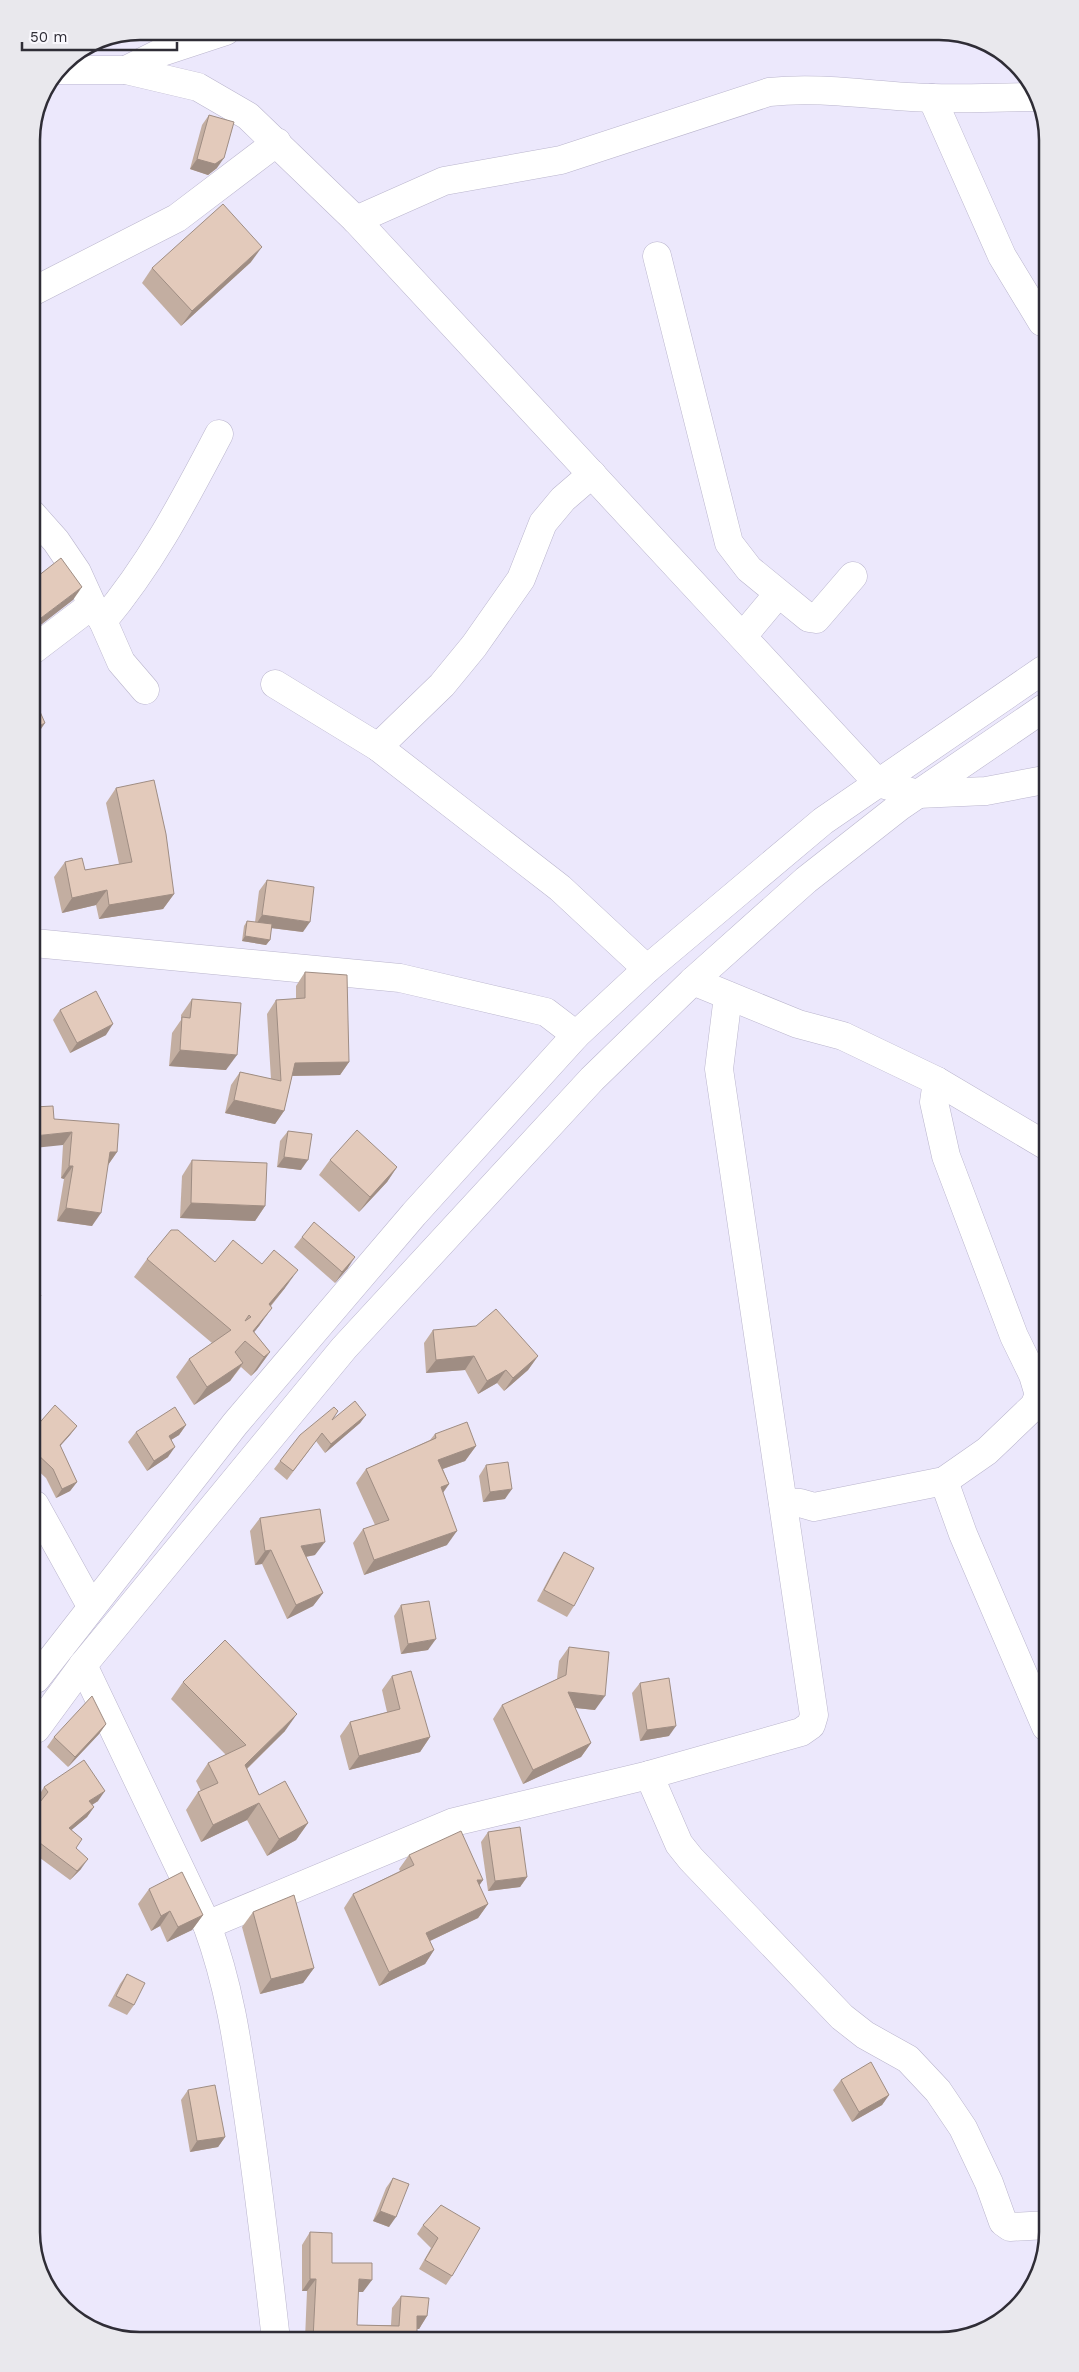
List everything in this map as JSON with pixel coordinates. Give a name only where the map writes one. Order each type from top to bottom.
[{"type":"main road","points":[[126,70],[162,52],[199,40]]},
{"type":"main road","points":[[69,70],[126,70],[198,87],[248,116],[356,220],[878,783],[918,794],[986,792],[1039,781]]},
{"type":"main road","points":[[356,220],[444,181],[561,160],[769,92],[790,90],[852,91],[932,98],[1029,96]]},
{"type":"main road","points":[[932,98],[1002,256],[1039,317]]},
{"type":"main road","points":[[40,288],[176,218],[277,142]]},
{"type":"main road","points":[[657,256],[729,543],[749,569],[809,618],[816,619],[853,576]]},
{"type":"main road","points":[[40,646],[98,613],[132,586],[165,536],[220,434]]},
{"type":"main road","points":[[378,747],[442,685],[474,646],[521,579],[543,524],[563,500],[592,474]]},
{"type":"main road","points":[[40,523],[77,572],[121,662],[145,690]]},
{"type":"main road","points":[[743,636],[778,594]]},
{"type":"main road","points":[[40,1674],[235,1424],[414,1214],[576,1035],[647,968],[823,821],[1039,673]]},
{"type":"main road","points":[[275,684],[378,747],[560,888],[647,968]]},
{"type":"main road","points":[[40,1724],[84,1666],[344,1348],[592,1079],[693,981],[806,880],[918,794],[1039,711]]},
{"type":"main road","points":[[40,944],[400,978],[484,996],[546,1012],[576,1035]]},
{"type":"main road","points":[[693,981],[798,1024],[843,1036],[937,1082],[1039,1142]]},
{"type":"main road","points":[[207,1925],[454,1822],[649,1775],[793,1734],[811,1725],[814,1715],[719,1070],[728,996]]},
{"type":"main road","points":[[937,1082],[934,1102],[946,1156],[1014,1336],[1034,1374],[1039,1392]]},
{"type":"main road","points":[[782,1502],[800,1502],[814,1507],[944,1481],[987,1451],[1034,1406],[1039,1397]]},
{"type":"main road","points":[[944,1481],[963,1534],[1039,1711]]},
{"type":"main road","points":[[40,1514],[91,1606]]},
{"type":"main road","points":[[84,1666],[207,1925],[221,1963],[233,2009],[255,2162],[275,2332]]},
{"type":"main road","points":[[649,1775],[679,1844],[691,1859],[842,2017],[864,2035],[908,2060],[938,2092],[963,2128],[989,2183],[1003,2222],[1010,2227],[1039,2225]]},
{"type":"building","points":[[209,115],[234,122],[224,158],[215,164],[197,159]]},
{"type":"building","points":[[223,204],[262,247],[192,311],[152,268]]},
{"type":"building","points":[[61,558],[82,587],[40,619],[40,574]]},
{"type":"building","points":[[40,712],[45,723],[40,726]]},
{"type":"building","points":[[154,780],[166,834],[174,894],[109,905],[107,890],[72,898],[65,862],[82,858],[85,870],[132,862],[116,788]]},
{"type":"building","points":[[267,880],[314,887],[310,922],[262,915]]},
{"type":"building","points":[[247,921],[272,924],[270,940],[245,936]]},
{"type":"building","points":[[305,972],[347,975],[349,1062],[295,1063],[284,1111],[234,1100],[240,1072],[281,1081],[276,1000],[305,998]]},
{"type":"building","points":[[96,991],[113,1024],[77,1043],[60,1010]]},
{"type":"building","points":[[192,999],[241,1003],[237,1055],[180,1050],[182,1017],[190,1018]]},
{"type":"building","points":[[53,1106],[54,1119],[119,1124],[117,1152],[110,1152],[101,1213],[66,1208],[73,1166],[69,1166],[72,1132],[40,1135],[40,1107]]},
{"type":"building","points":[[357,1130],[397,1167],[370,1197],[330,1160]]},
{"type":"building","points":[[288,1131],[312,1134],[308,1160],[284,1157]]},
{"type":"building","points":[[192,1160],[267,1163],[265,1206],[191,1203]]},
{"type":"building","points":[[314,1222],[355,1257],[342,1272],[302,1237]]},
{"type":"building","points":[[171,1230],[178,1230],[215,1262],[233,1240],[262,1264],[274,1250],[298,1270],[269,1304],[272,1308],[253,1331],[270,1352],[264,1357],[245,1341],[235,1352],[243,1363],[207,1387],[189,1359],[231,1330],[147,1259]]},
{"type":"building","points":[[496,1309],[538,1356],[513,1378],[506,1370],[487,1381],[474,1356],[436,1360],[433,1330],[476,1326]]},
{"type":"building","points":[[355,1401],[366,1415],[331,1444],[322,1433],[293,1471],[280,1461],[300,1435],[334,1407],[338,1411],[332,1420]]},
{"type":"building","points":[[55,1405],[77,1426],[60,1445],[77,1482],[62,1489],[53,1469],[40,1457],[40,1422]]},
{"type":"building","points":[[175,1407],[186,1425],[169,1436],[175,1447],[154,1461],[136,1432]]},
{"type":"building","points":[[467,1422],[476,1446],[438,1460],[449,1484],[441,1487],[457,1531],[374,1560],[363,1529],[389,1520],[366,1469],[436,1438],[435,1434]]},
{"type":"building","points":[[508,1462],[512,1489],[490,1492],[486,1465]]},
{"type":"building","points":[[320,1509],[325,1542],[301,1546],[323,1593],[296,1605],[271,1550],[265,1551],[260,1518]]},
{"type":"building","points":[[564,1552],[594,1568],[574,1606],[544,1590]]},
{"type":"building","points":[[429,1601],[436,1639],[408,1644],[401,1605]]},
{"type":"building","points":[[225,1640],[297,1714],[245,1765],[259,1795],[285,1781],[308,1823],[279,1839],[259,1803],[213,1825],[198,1792],[218,1783],[208,1763],[246,1745],[183,1682]]},
{"type":"building","points":[[569,1647],[609,1652],[605,1696],[568,1692],[591,1743],[533,1770],[502,1705],[566,1675]]},
{"type":"building","points":[[411,1671],[430,1737],[359,1756],[350,1722],[400,1709],[392,1676]]},
{"type":"building","points":[[669,1678],[676,1726],[647,1730],[640,1683]]},
{"type":"building","points":[[92,1696],[106,1724],[75,1757],[54,1737]]},
{"type":"building","points":[[84,1760],[105,1791],[89,1801],[94,1807],[69,1828],[82,1839],[76,1848],[88,1859],[77,1871],[40,1843],[40,1802],[48,1792],[44,1787]]},
{"type":"building","points":[[520,1827],[527,1877],[495,1881],[488,1832]]},
{"type":"building","points":[[461,1831],[483,1880],[477,1880],[488,1904],[426,1933],[434,1950],[389,1972],[353,1894],[414,1865],[409,1855]]},
{"type":"building","points":[[182,1872],[203,1915],[178,1927],[170,1911],[161,1916],[149,1889]]},
{"type":"building","points":[[294,1895],[314,1968],[271,1979],[253,1912]]},
{"type":"building","points":[[127,1974],[145,1983],[134,2005],[116,1996]]},
{"type":"building","points":[[871,2062],[889,2095],[859,2112],[841,2080]]},
{"type":"building","points":[[215,2085],[225,2137],[197,2141],[188,2090]]},
{"type":"building","points":[[393,2178],[409,2184],[396,2217],[380,2211]]},
{"type":"building","points":[[441,2205],[480,2228],[452,2276],[425,2260],[438,2238],[423,2225]]},
{"type":"building","points":[[310,2232],[332,2233],[332,2263],[372,2263],[372,2280],[359,2279],[357,2325],[399,2326],[401,2296],[429,2298],[427,2316],[417,2316],[417,2332],[313,2332],[316,2279],[310,2279]]}]
